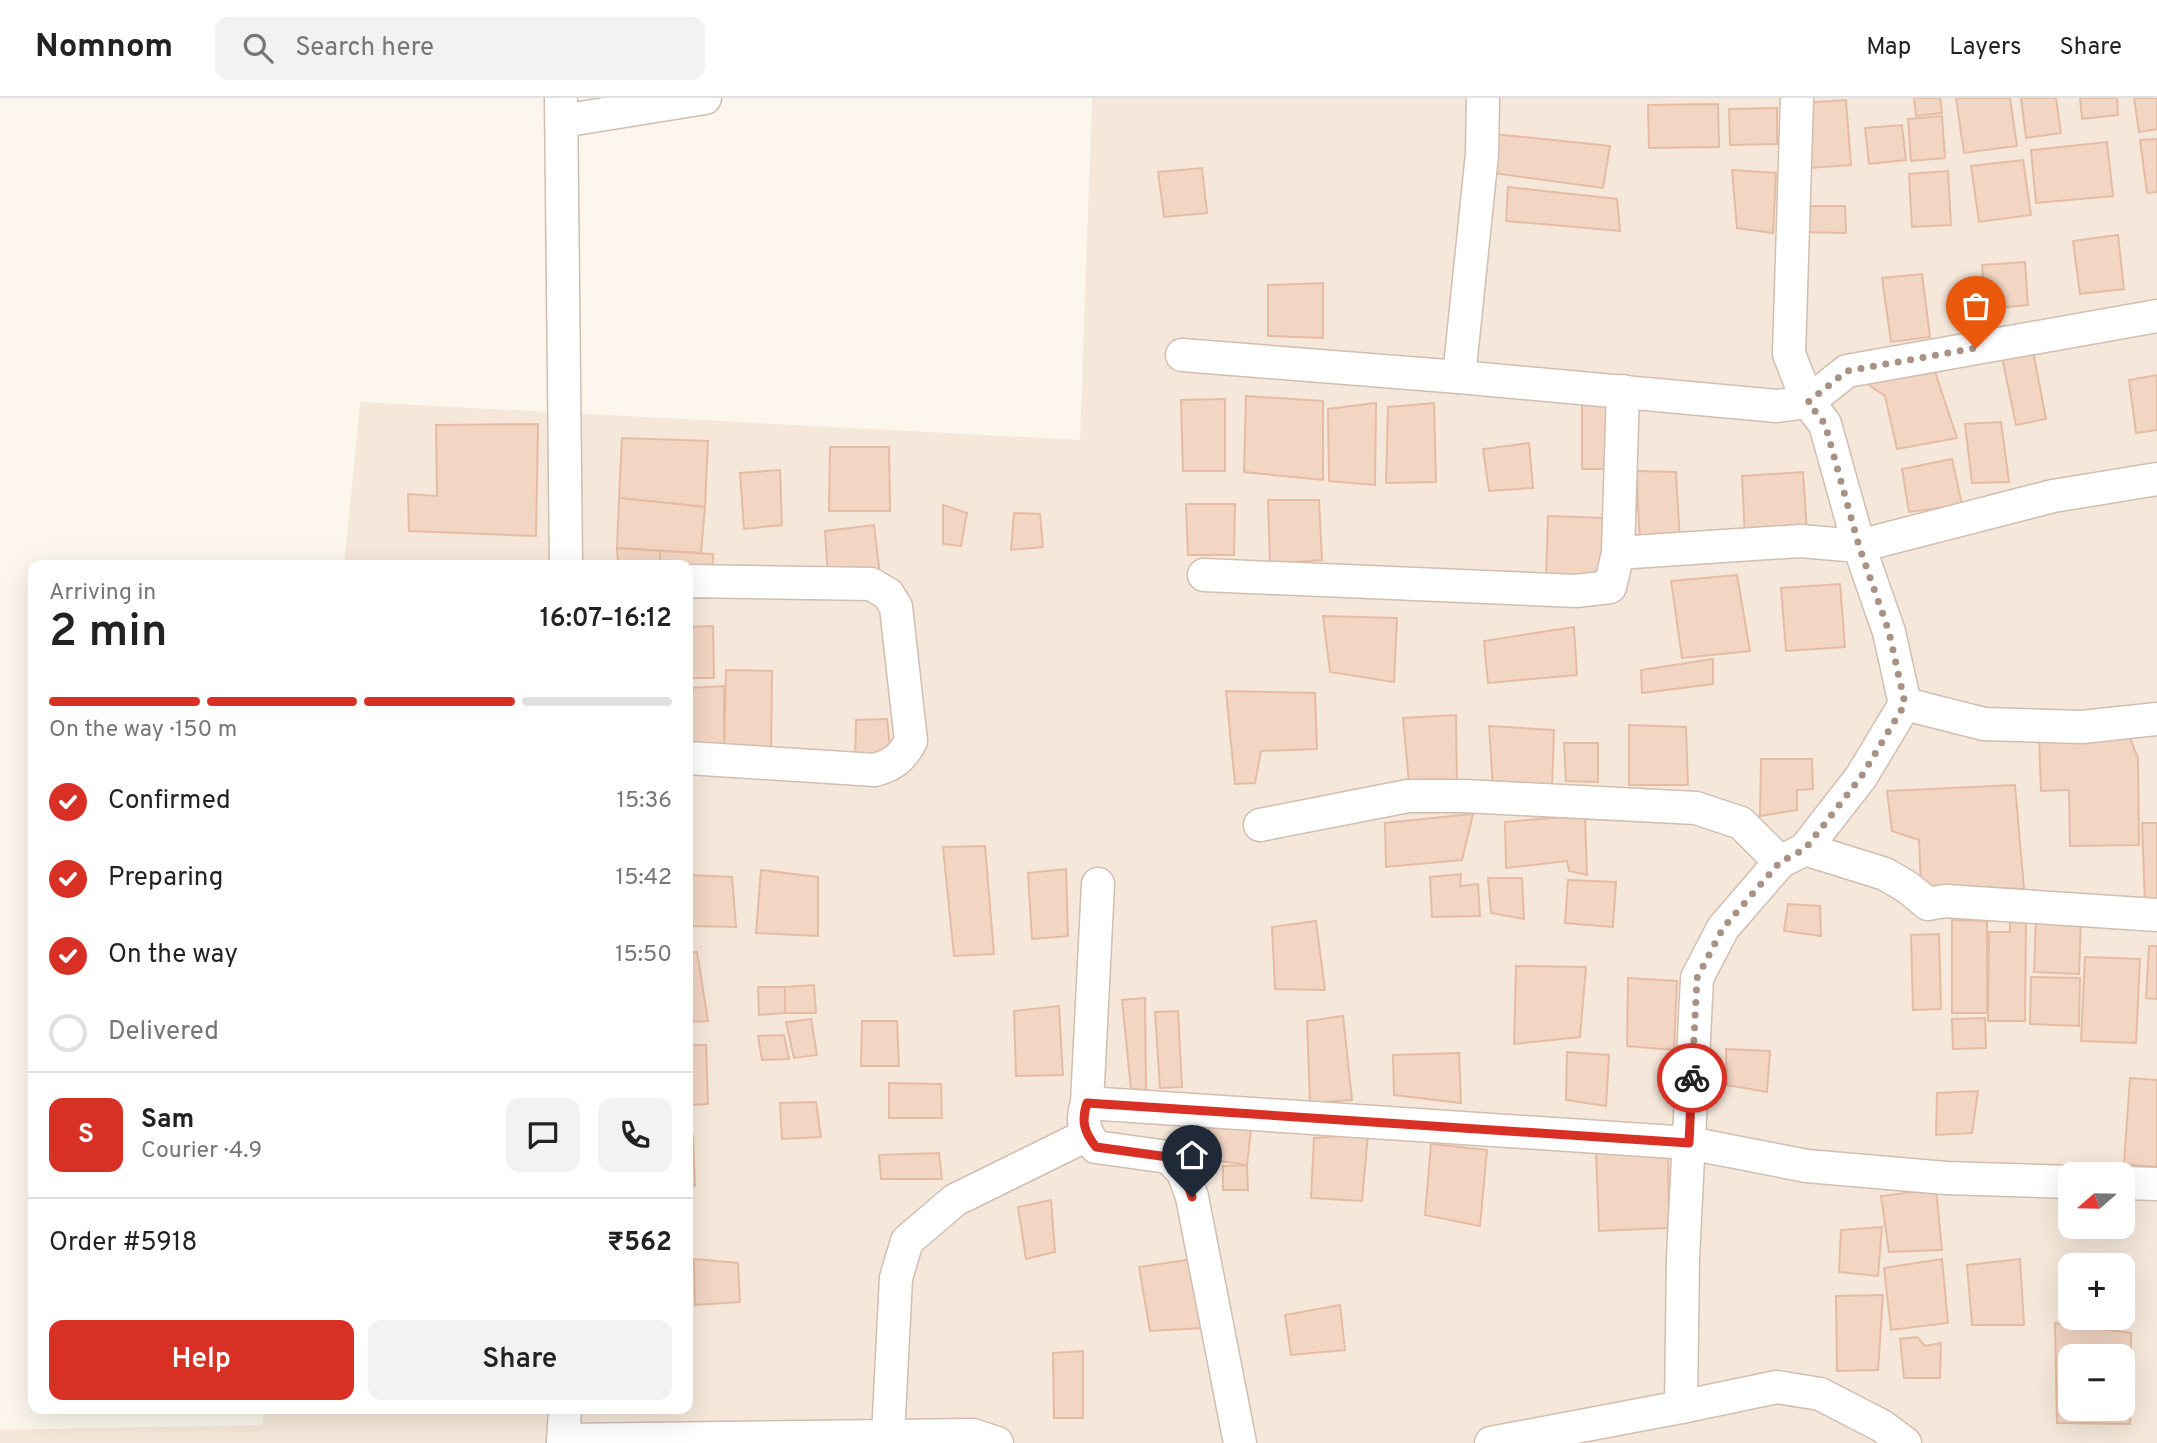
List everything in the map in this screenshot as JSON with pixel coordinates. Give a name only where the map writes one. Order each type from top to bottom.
[{"type":"street","points":[[566,560],[561,110],[705,98]]},
{"type":"street","points":[[1459,377],[1482,154],[1483,98]]},
{"type":"street","points":[[1681,1407],[1683,1258],[1697,978],[1723,928],[1793,856],[1861,777],[1905,704],[1889,632],[1859,546],[1825,424],[1808,402],[1789,355],[1797,98]]},
{"type":"street","points":[[1182,355],[1623,391],[1777,407],[1808,402],[1847,371],[2157,316]]},
{"type":"street","points":[[1204,575],[1576,591],[1610,587],[1618,553],[1623,391]]},
{"type":"street","points":[[1618,553],[1800,541],[1859,546],[2053,496],[2157,479]]},
{"type":"street","points":[[693,581],[871,583],[888,594],[896,607],[911,741],[902,756],[888,766],[875,770],[693,758]]},
{"type":"street","points":[[1905,704],[1983,724],[2082,727],[2157,719]]},
{"type":"street","points":[[1260,825],[1408,796],[1464,796],[1696,808],[1741,823],[1793,856],[1885,874],[1907,887],[1927,904],[1945,901],[2157,915]]},
{"type":"street","points":[[1098,884],[1087,1103],[1082,1118],[1087,1135],[1096,1147],[1168,1157],[1183,1172],[1192,1197],[1240,1443]]},
{"type":"street","points":[[1087,1103],[1689,1143],[1807,1166],[1946,1178],[2058,1182]]},
{"type":"street","points":[[888,1436],[896,1278],[907,1241],[955,1200],[1087,1135]]},
{"type":"street","points":[[2135,1183],[2157,1184]]},
{"type":"street","points":[[1491,1443],[1777,1387],[1820,1394],[1882,1426],[1905,1443]]},
{"type":"street","points":[[565,1414],[563,1442],[973,1435],[997,1443]]},
{"type":"shaded area","points":[[1092,98],[2157,98],[2157,1443],[0,1443],[0,1430],[262,1425],[263,1414],[693,1414],[693,560],[344,560],[360,402],[1080,440]]},
{"type":"building","points":[[1914,98],[1940,98],[1942,113],[1916,116]]},
{"type":"building","points":[[1956,98],[2010,98],[2017,146],[1964,153]]},
{"type":"building","points":[[2021,98],[2056,98],[2061,133],[2026,138]]},
{"type":"building","points":[[2080,98],[2117,98],[2118,115],[2082,119]]},
{"type":"building","points":[[2134,98],[2157,98],[2157,129],[2139,132]]},
{"type":"building","points":[[1846,100],[1851,165],[1809,168],[1804,103]]},
{"type":"building","points":[[1718,104],[1719,147],[1649,148],[1648,105]]},
{"type":"building","points":[[1777,108],[1777,144],[1730,145],[1729,109]]},
{"type":"building","points":[[1942,116],[1945,158],[1911,161],[1908,119]]},
{"type":"building","points":[[1902,125],[1906,160],[1869,164],[1865,128]]},
{"type":"building","points":[[1494,134],[1610,146],[1603,188],[1493,173]]},
{"type":"building","points":[[2157,139],[2157,192],[2147,193],[2140,140]]},
{"type":"building","points":[[2107,142],[2113,196],[2036,203],[2031,150]]},
{"type":"building","points":[[2023,160],[2031,215],[1979,222],[1971,166]]},
{"type":"building","points":[[1202,168],[1207,213],[1164,217],[1158,172]]},
{"type":"building","points":[[1732,170],[1776,173],[1773,233],[1737,228]]},
{"type":"building","points":[[1948,171],[1951,225],[1912,227],[1909,174]]},
{"type":"building","points":[[1508,187],[1617,199],[1620,231],[1506,221]]},
{"type":"building","points":[[1802,206],[1845,206],[1846,233],[1802,232]]},
{"type":"building","points":[[2118,235],[2124,289],[2080,294],[2073,241]]},
{"type":"building","points":[[2025,262],[2028,305],[1986,309],[1982,265]]},
{"type":"building","points":[[1922,274],[1930,337],[1891,342],[1882,278]]},
{"type":"building","points":[[1323,283],[1323,338],[1268,336],[1268,285]]},
{"type":"building","points":[[2033,351],[2046,419],[2016,425],[2002,357]]},
{"type":"building","points":[[1932,363],[1957,438],[1897,449],[1885,396],[1857,377]]},
{"type":"building","points":[[2157,375],[2157,430],[2136,433],[2129,380]]},
{"type":"building","points":[[1246,396],[1323,401],[1323,480],[1244,472]]},
{"type":"building","points":[[1225,399],[1225,471],[1183,471],[1181,400]]},
{"type":"building","points":[[1376,403],[1375,485],[1329,481],[1328,409]]},
{"type":"building","points":[[1434,403],[1436,482],[1386,483],[1388,407]]},
{"type":"building","points":[[1582,403],[1616,405],[1620,469],[1582,469]]},
{"type":"building","points":[[2001,422],[2009,482],[1972,483],[1965,424]]},
{"type":"building","points":[[538,424],[536,536],[409,531],[408,494],[437,496],[436,425]]},
{"type":"building","points":[[622,438],[708,441],[705,507],[619,498]]},
{"type":"building","points":[[1529,443],[1533,488],[1489,491],[1483,449]]},
{"type":"building","points":[[830,447],[889,447],[890,511],[829,511]]},
{"type":"building","points":[[1952,459],[1962,505],[1909,512],[1902,469]]},
{"type":"building","points":[[780,470],[782,525],[744,529],[740,473]]},
{"type":"building","points":[[1636,471],[1676,472],[1680,542],[1640,542]]},
{"type":"building","points":[[1803,472],[1807,532],[1745,536],[1742,476]]},
{"type":"building","points":[[619,498],[705,507],[701,553],[617,548]]},
{"type":"building","points":[[1268,500],[1319,500],[1322,560],[1270,564]]},
{"type":"building","points":[[1186,504],[1235,504],[1234,555],[1188,555]]},
{"type":"building","points":[[943,505],[967,513],[961,546],[943,544]]},
{"type":"building","points":[[1014,513],[1040,514],[1043,547],[1011,550]]},
{"type":"building","points":[[1548,516],[1607,518],[1604,581],[1546,578]]},
{"type":"building","points":[[874,525],[880,575],[828,575],[825,531]]},
{"type":"building","points":[[617,548],[660,551],[660,560],[618,560]]},
{"type":"building","points":[[660,551],[713,554],[711,598],[693,598],[693,560],[660,560]]},
{"type":"building","points":[[1737,575],[1750,651],[1682,658],[1671,581]]},
{"type":"building","points":[[1840,584],[1845,647],[1786,651],[1781,588]]},
{"type":"building","points":[[1323,616],[1397,618],[1394,682],[1330,672]]},
{"type":"building","points":[[713,626],[714,678],[693,678],[693,627]]},
{"type":"building","points":[[1574,627],[1577,675],[1488,683],[1484,641]]},
{"type":"building","points":[[1713,659],[1713,684],[1642,693],[1641,670]]},
{"type":"building","points":[[726,670],[772,671],[771,763],[724,760]]},
{"type":"building","points":[[724,686],[724,760],[693,758],[693,688]]},
{"type":"building","points":[[1226,691],[1315,693],[1317,749],[1261,751],[1255,783],[1235,784]]},
{"type":"building","points":[[1456,715],[1457,789],[1409,783],[1403,718]]},
{"type":"building","points":[[887,719],[891,757],[855,762],[856,720]]},
{"type":"building","points":[[1629,725],[1686,727],[1688,785],[1629,785]]},
{"type":"building","points":[[1489,726],[1554,730],[1552,789],[1493,789]]},
{"type":"building","points":[[2129,736],[2138,758],[2139,845],[2070,846],[2069,790],[2041,791],[2039,737]]},
{"type":"building","points":[[1564,743],[1598,743],[1598,782],[1566,781]]},
{"type":"building","points":[[1761,759],[1812,759],[1813,789],[1797,790],[1797,810],[1760,816]]},
{"type":"building","points":[[2015,785],[2024,889],[1921,885],[1919,840],[1892,831],[1887,791]]},
{"type":"building","points":[[1473,814],[1462,860],[1386,867],[1385,823]]},
{"type":"building","points":[[1585,815],[1587,875],[1569,871],[1567,861],[1506,868],[1505,822]]},
{"type":"building","points":[[2142,823],[2157,823],[2157,905],[2145,903]]},
{"type":"building","points":[[985,846],[994,954],[954,956],[943,847]]},
{"type":"building","points":[[1066,869],[1068,936],[1032,939],[1028,873]]},
{"type":"building","points":[[761,870],[818,877],[818,936],[756,933]]},
{"type":"building","points":[[1461,874],[1460,886],[1478,884],[1480,916],[1432,917],[1430,877]]},
{"type":"building","points":[[693,875],[732,877],[736,927],[693,926]]},
{"type":"building","points":[[1488,878],[1522,878],[1524,919],[1491,913]]},
{"type":"building","points":[[1568,880],[1616,882],[1613,927],[1565,923]]},
{"type":"building","points":[[1788,904],[1820,906],[1821,936],[1784,931]]},
{"type":"building","points":[[2010,916],[2026,916],[2025,1021],[1988,1021],[1989,932],[2010,932]]},
{"type":"building","points":[[2036,918],[2081,920],[2079,974],[2034,972]]},
{"type":"building","points":[[1952,920],[1987,921],[1987,1013],[1952,1013]]},
{"type":"building","points":[[1316,921],[1325,990],[1275,989],[1272,927]]},
{"type":"building","points":[[1939,934],[1941,1009],[1913,1010],[1911,935]]},
{"type":"building","points":[[2149,946],[2157,946],[2157,999],[2146,998]]},
{"type":"building","points":[[693,952],[697,952],[708,1021],[693,1022]]},
{"type":"building","points":[[2085,957],[2140,959],[2136,1043],[2081,1041]]},
{"type":"building","points":[[1516,966],[1586,967],[1580,1037],[1514,1044]]},
{"type":"building","points":[[2031,977],[2080,978],[2079,1026],[2030,1024]]},
{"type":"building","points":[[1628,978],[1677,981],[1674,1050],[1627,1046]]},
{"type":"building","points":[[814,985],[816,1013],[785,1013],[785,987]]},
{"type":"building","points":[[758,987],[785,987],[785,1013],[759,1015]]},
{"type":"building","points":[[1145,998],[1146,1090],[1131,1089],[1122,1000]]},
{"type":"building","points":[[1059,1006],[1063,1075],[1016,1076],[1014,1011]]},
{"type":"building","points":[[1178,1011],[1182,1087],[1160,1088],[1155,1012]]},
{"type":"building","points":[[1343,1016],[1352,1100],[1310,1103],[1307,1021]]},
{"type":"building","points":[[1985,1018],[1986,1048],[1953,1049],[1952,1019]]},
{"type":"building","points":[[811,1019],[817,1055],[794,1058],[786,1022]]},
{"type":"building","points":[[862,1021],[897,1021],[899,1066],[861,1066]]},
{"type":"building","points":[[784,1035],[789,1059],[762,1060],[758,1036]]},
{"type":"building","points":[[693,1045],[706,1045],[708,1104],[693,1105]]},
{"type":"building","points":[[1726,1049],[1770,1051],[1767,1092],[1727,1085]]},
{"type":"building","points":[[1567,1052],[1609,1055],[1606,1106],[1566,1100]]},
{"type":"building","points":[[1459,1053],[1461,1103],[1394,1095],[1393,1055]]},
{"type":"building","points":[[2130,1078],[2157,1080],[2157,1167],[2124,1162]]},
{"type":"building","points":[[889,1083],[941,1084],[942,1118],[889,1118]]},
{"type":"building","points":[[1978,1091],[1972,1133],[1936,1135],[1937,1093]]},
{"type":"building","points":[[816,1102],[821,1137],[782,1139],[780,1103]]},
{"type":"building","points":[[1209,1126],[1251,1129],[1247,1165],[1206,1159]]},
{"type":"building","points":[[1368,1134],[1362,1201],[1311,1198],[1314,1138]]},
{"type":"building","points":[[693,1136],[695,1186],[693,1186]]},
{"type":"building","points":[[1431,1144],[1487,1150],[1480,1226],[1425,1215]]},
{"type":"building","points":[[1668,1146],[1669,1228],[1599,1231],[1596,1151]]},
{"type":"building","points":[[939,1153],[942,1179],[881,1179],[879,1155]]},
{"type":"building","points":[[1247,1165],[1248,1190],[1223,1190],[1223,1166]]},
{"type":"building","points":[[1936,1189],[1942,1250],[1889,1252],[1881,1196]]},
{"type":"building","points":[[1051,1200],[1055,1252],[1026,1259],[1018,1207]]},
{"type":"building","points":[[1882,1227],[1878,1276],[1839,1272],[1841,1230]]},
{"type":"building","points":[[694,1259],[738,1263],[740,1302],[695,1305]]},
{"type":"building","points":[[1193,1259],[1202,1328],[1150,1331],[1139,1267]]},
{"type":"building","points":[[1942,1259],[1948,1323],[1891,1330],[1884,1268]]},
{"type":"building","points":[[2020,1259],[2024,1325],[1972,1325],[1967,1265]]},
{"type":"building","points":[[1883,1295],[1878,1370],[1837,1371],[1836,1296]]},
{"type":"building","points":[[1340,1305],[1345,1350],[1291,1355],[1285,1315]]},
{"type":"building","points":[[2055,1323],[2058,1323],[2058,1330],[2131,1333],[2131,1344],[2058,1344],[2058,1421],[2130,1421],[2130,1424],[2057,1423]]},
{"type":"building","points":[[1917,1337],[1925,1346],[1941,1343],[1940,1378],[1904,1378],[1900,1339]]},
{"type":"building","points":[[1083,1351],[1083,1418],[1054,1418],[1053,1353]]},
{"type":"way so far","points":[[1692,1078],[1697,978],[1723,928],[1780,862],[1805,849],[1861,777],[1905,704],[1889,632],[1859,546],[1825,424],[1808,402],[1847,371],[1976,348]]},
{"type":"route","points":[[1192,1197],[1183,1172],[1168,1157],[1096,1147],[1087,1135],[1082,1118],[1087,1103],[1689,1143],[1692,1078]]}]
